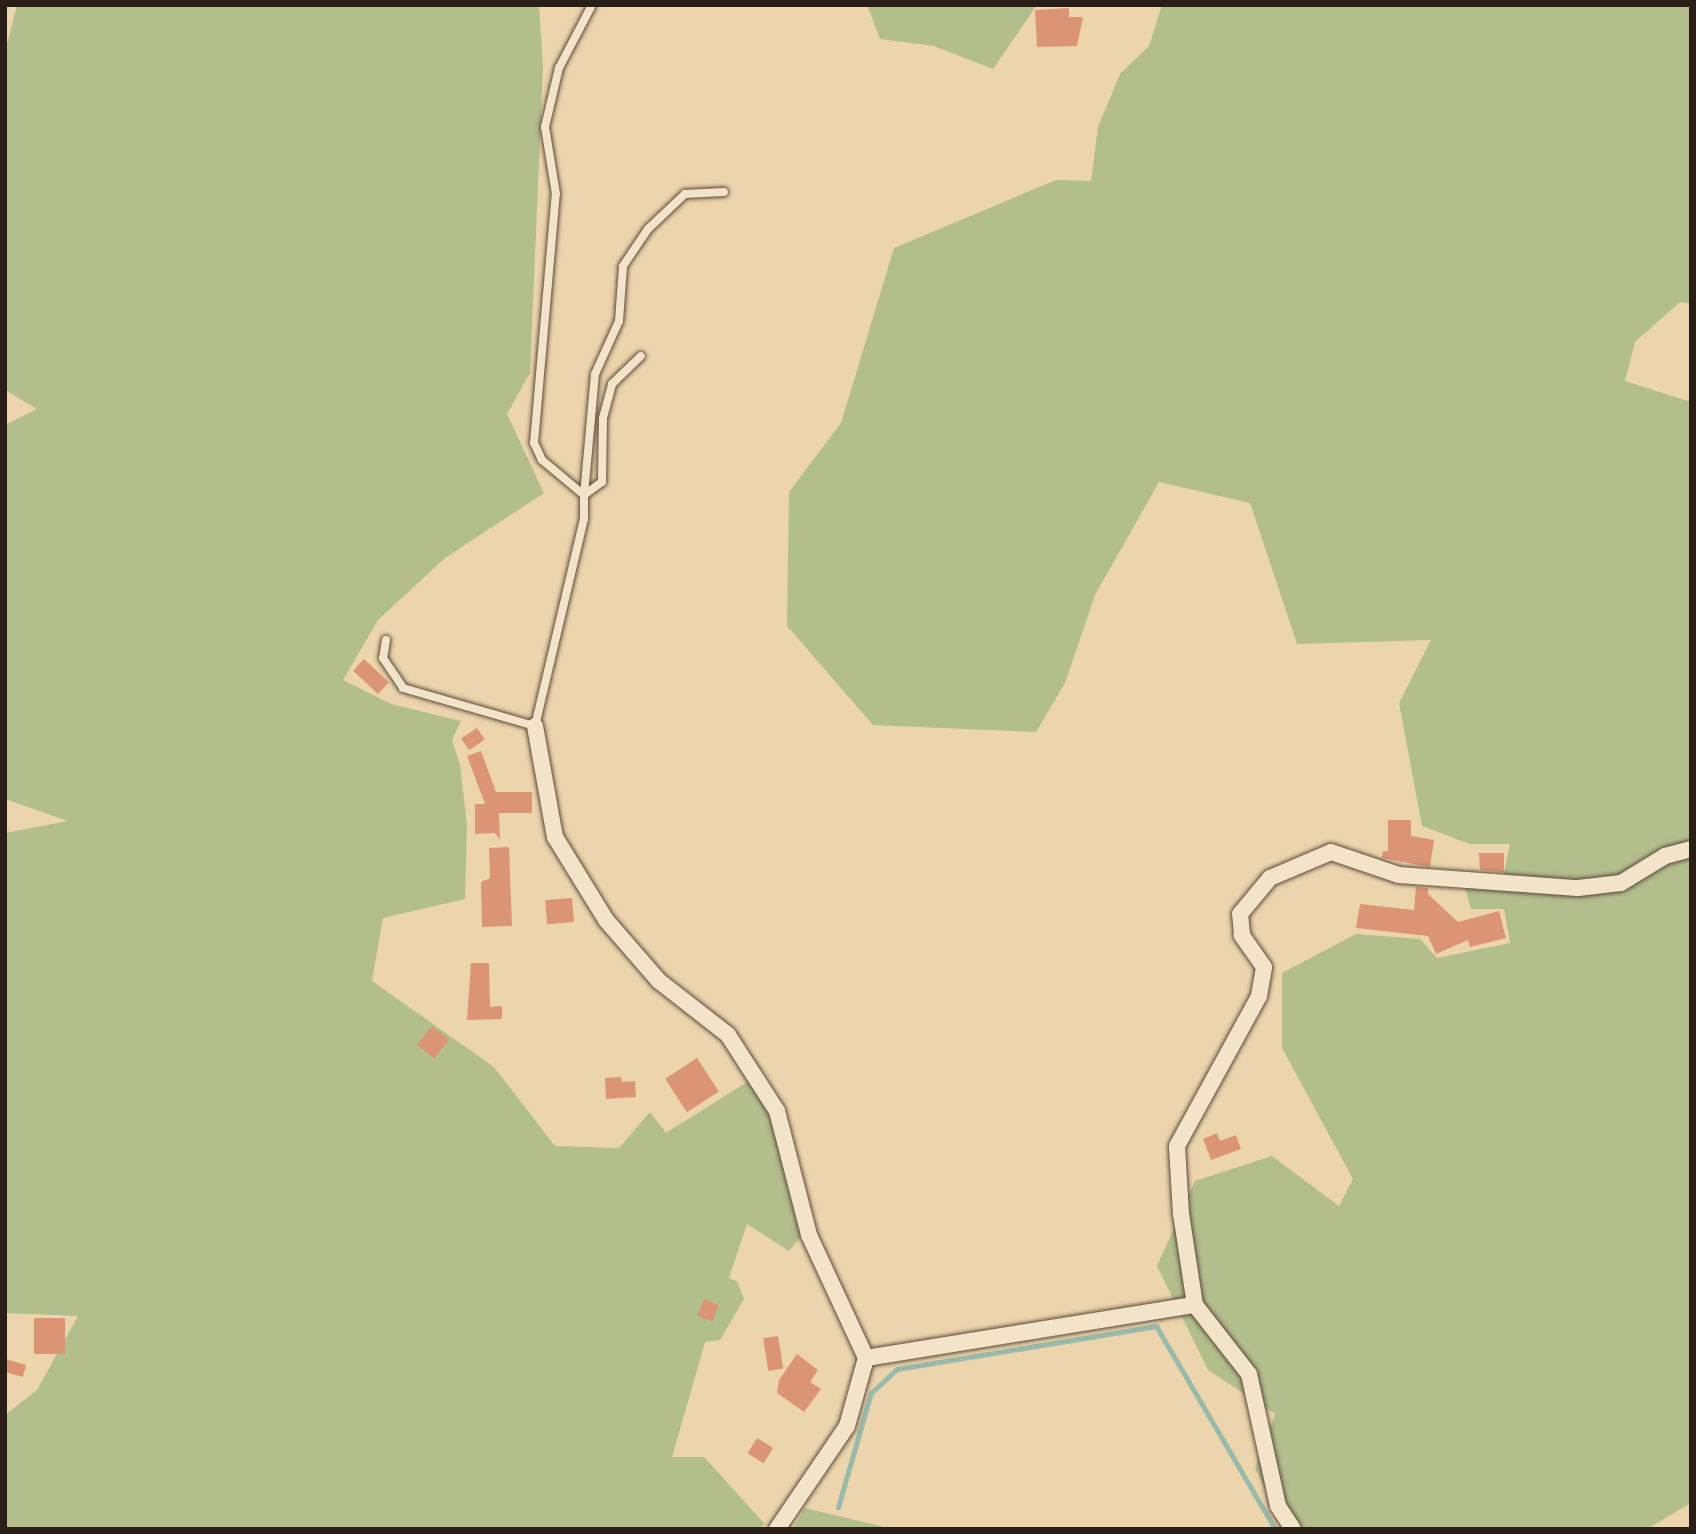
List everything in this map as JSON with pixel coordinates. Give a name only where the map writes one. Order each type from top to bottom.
[{"type":"street","points":[[535,726],[555,837],[606,920],[659,981],[728,1035],[777,1111],[809,1235],[866,1358],[847,1426],[777,1529]]},
{"type":"street","points":[[1293,1529],[1278,1506],[1248,1374],[1195,1305],[1181,1214],[1177,1146],[1259,996],[1264,967],[1242,935],[1240,914],[1270,878],[1331,852],[1399,875],[1578,888],[1620,883],[1665,856],[1691,849]]},
{"type":"street","points":[[866,1358],[1195,1305]]},
{"type":"lane","points":[[583,495],[542,460],[534,443],[556,194],[545,127],[559,68],[592,5]]},
{"type":"lane","points":[[386,640],[383,659],[403,688],[535,726],[584,519],[583,495],[594,374],[619,321],[622,266],[648,229],[685,194],[723,191]]},
{"type":"lane","points":[[583,495],[602,482],[603,418],[612,384],[640,356]]},
{"type":"green space","points":[[17,5],[539,5],[543,68],[530,373],[507,414],[544,493],[445,558],[378,620],[343,680],[391,704],[461,721],[452,740],[460,765],[467,825],[465,899],[383,918],[372,981],[494,1067],[555,1146],[619,1148],[650,1112],[666,1133],[750,1080],[771,1113],[802,1235],[789,1251],[747,1224],[729,1278],[737,1281],[744,1299],[720,1340],[705,1342],[672,1457],[704,1457],[765,1524],[757,1529],[5,1529],[5,1415],[37,1390],[78,1316],[5,1313],[5,833],[68,821],[5,799],[5,425],[37,409],[5,390],[5,52]]},
{"type":"green space","points":[[867,5],[1037,5],[993,69],[934,46],[880,39]]},
{"type":"green space","points":[[1162,5],[1691,5],[1691,304],[1680,302],[1635,342],[1625,381],[1691,402],[1691,1503],[1647,1529],[1285,1529],[1255,1468],[1275,1414],[1208,1370],[1157,1266],[1195,1181],[1272,1156],[1339,1206],[1353,1179],[1282,1048],[1282,973],[1356,934],[1420,939],[1437,958],[1510,943],[1504,909],[1471,909],[1465,888],[1503,877],[1510,844],[1470,844],[1422,826],[1399,703],[1431,640],[1297,644],[1250,503],[1159,482],[1095,595],[1065,683],[1036,732],[873,725],[787,626],[789,492],[841,423],[894,248],[1056,180],[1091,181],[1098,127],[1120,74],[1149,46]]},
{"type":"green space","points":[[805,1508],[893,1529],[793,1529]]},
{"type":"building","points":[[1069,8],[1069,17],[1083,17],[1077,46],[1037,47],[1035,10]]},
{"type":"building","points":[[364,659],[389,682],[378,694],[353,671]]},
{"type":"building","points":[[477,728],[485,740],[469,750],[461,739]]},
{"type":"building","points":[[481,751],[496,792],[532,792],[532,813],[499,813],[500,840],[495,833],[475,834],[475,804],[485,804],[467,756]]},
{"type":"building","points":[[1388,820],[1411,820],[1411,836],[1434,840],[1430,867],[1382,858],[1383,851],[1388,851]]},
{"type":"building","points":[[509,847],[512,926],[482,927],[481,882],[490,878],[489,848]]},
{"type":"building","points":[[1479,853],[1504,853],[1504,872],[1480,870]]},
{"type":"building","points":[[1416,887],[1428,888],[1428,894],[1458,922],[1499,911],[1506,938],[1470,947],[1468,940],[1436,954],[1428,936],[1356,928],[1360,904],[1414,910]]},
{"type":"building","points":[[572,898],[574,922],[547,924],[545,900]]},
{"type":"building","points":[[471,963],[489,963],[490,1007],[502,1006],[502,1019],[467,1020]]},
{"type":"building","points":[[432,1026],[449,1040],[434,1058],[417,1045]]},
{"type":"building","points":[[697,1058],[719,1092],[687,1112],[665,1079]]},
{"type":"building","points":[[621,1077],[622,1082],[635,1081],[636,1097],[606,1099],[605,1078]]},
{"type":"building","points":[[1217,1133],[1220,1141],[1236,1135],[1241,1149],[1211,1160],[1203,1139]]},
{"type":"building","points":[[704,1299],[719,1305],[712,1322],[697,1316]]},
{"type":"building","points":[[34,1318],[65,1318],[65,1354],[34,1354]]},
{"type":"building","points":[[778,1336],[783,1369],[768,1371],[763,1338]]},
{"type":"building","points":[[797,1354],[818,1370],[810,1382],[821,1389],[804,1412],[777,1393],[779,1380]]},
{"type":"building","points":[[5,1359],[26,1365],[23,1377],[5,1372]]},
{"type":"building","points":[[757,1438],[773,1448],[764,1463],[747,1453]]},
{"type":"waterway","points":[[838,1507],[871,1393],[897,1369],[1156,1326],[1275,1529]]}]
